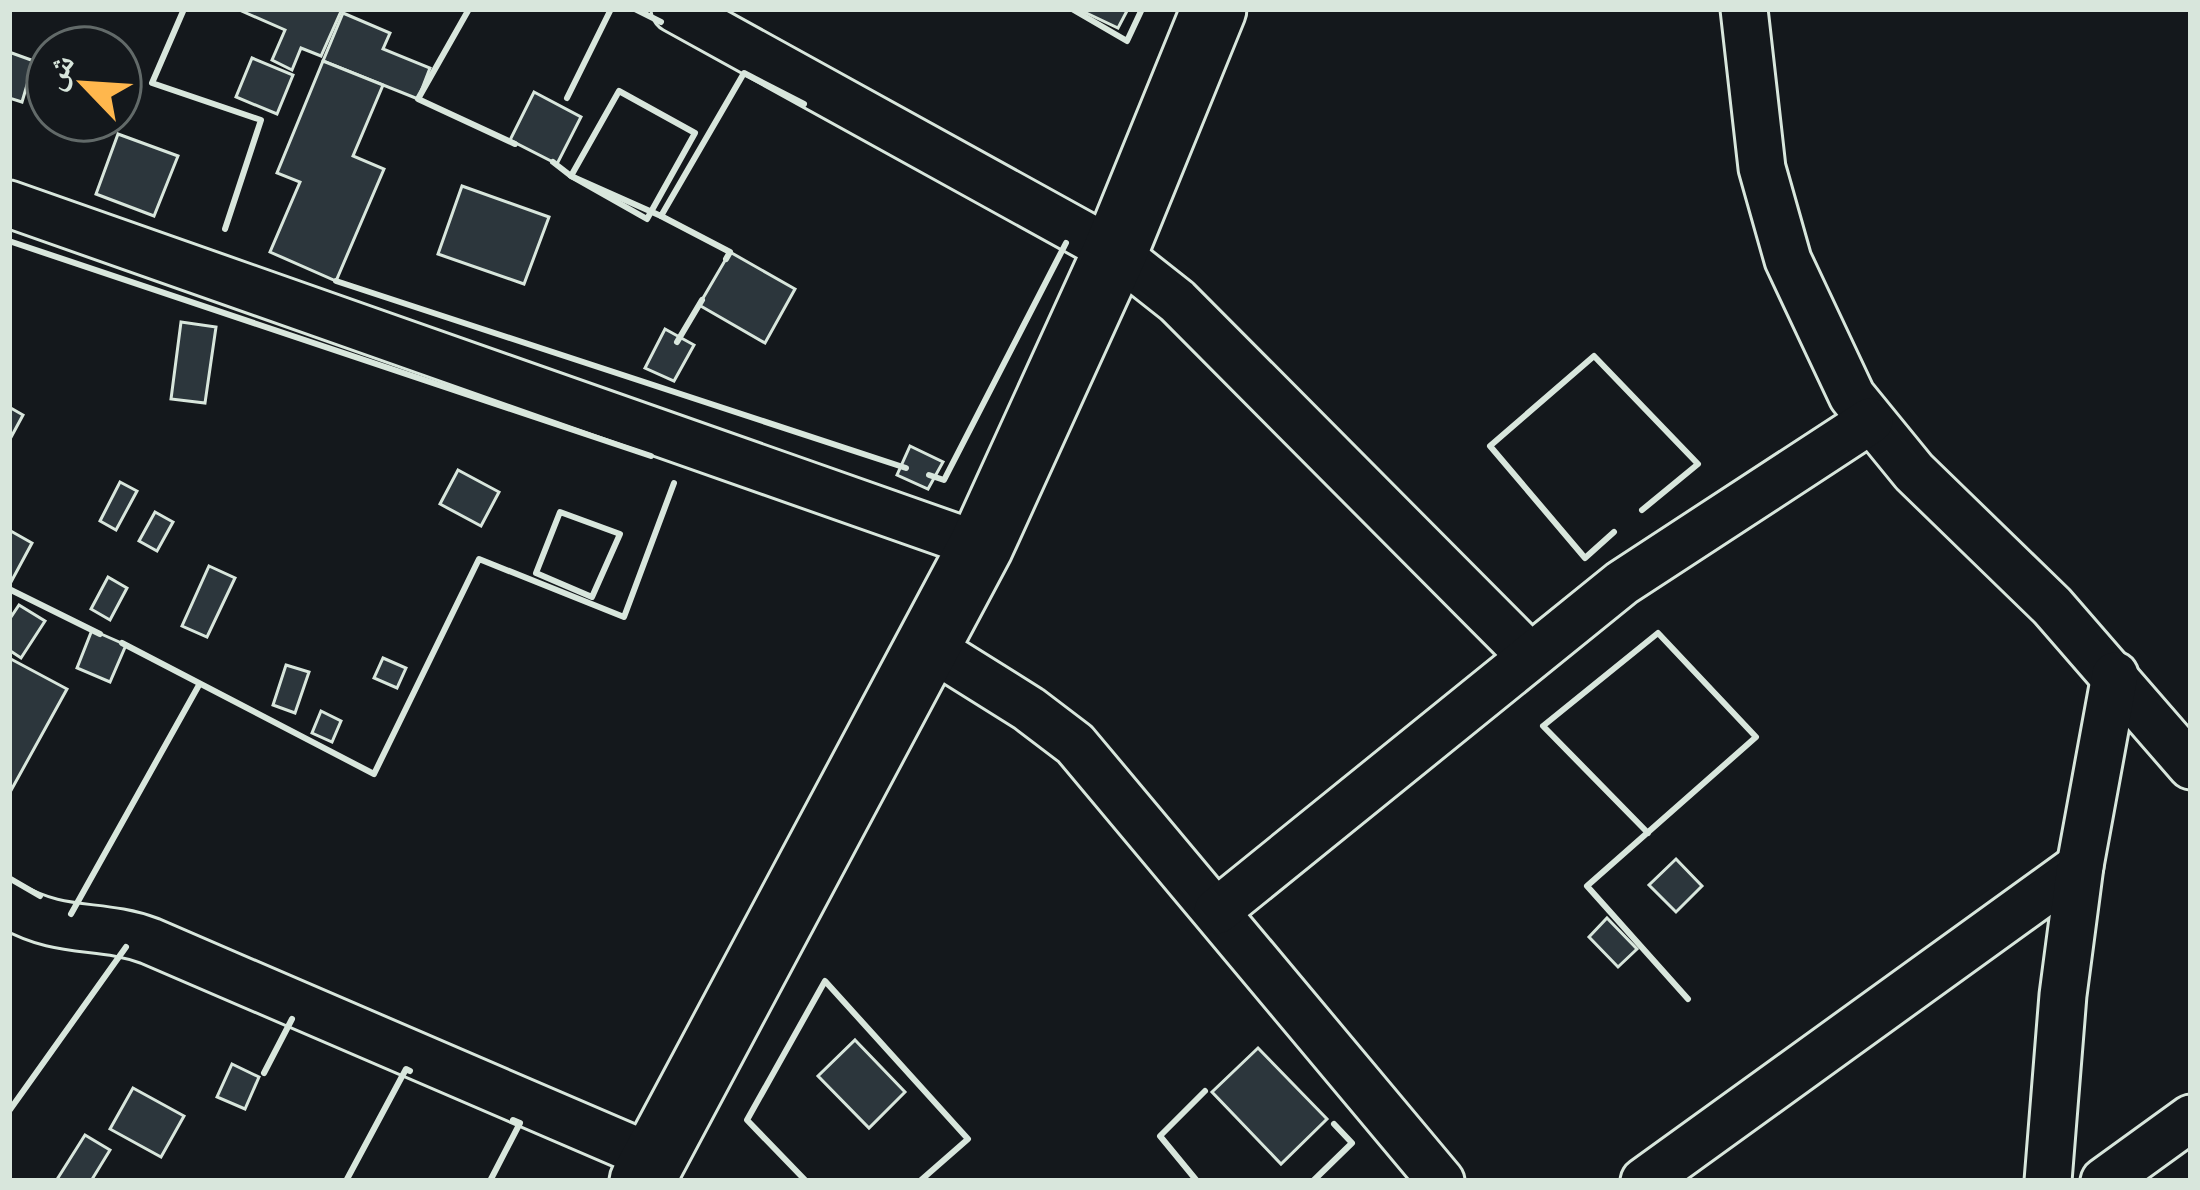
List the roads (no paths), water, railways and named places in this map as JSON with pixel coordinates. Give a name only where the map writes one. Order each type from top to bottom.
[{"type":"street","points":[[675,9],[1115,252],[1178,301],[1529,655]]},
{"type":"street","points":[[9,905],[54,926],[129,933],[150,941],[648,1170],[981,546],[1115,252],[1214,9]]},
{"type":"street","points":[[1747,11],[1762,168],[1788,260],[1852,396],[1914,472],[2052,606],[2191,766]]},
{"type":"street","points":[[9,205],[981,546]]},
{"type":"street","points":[[1217,911],[1529,655],[1673,547],[1870,421]]},
{"type":"street","points":[[930,647],[1076,744],[1441,1181]]},
{"type":"street","points":[[2048,1181],[2063,995],[2080,866],[2115,675]]},
{"type":"street","points":[[1644,1181],[2080,866]]},
{"type":"street","points":[[2104,1181],[2191,1118]]}]
